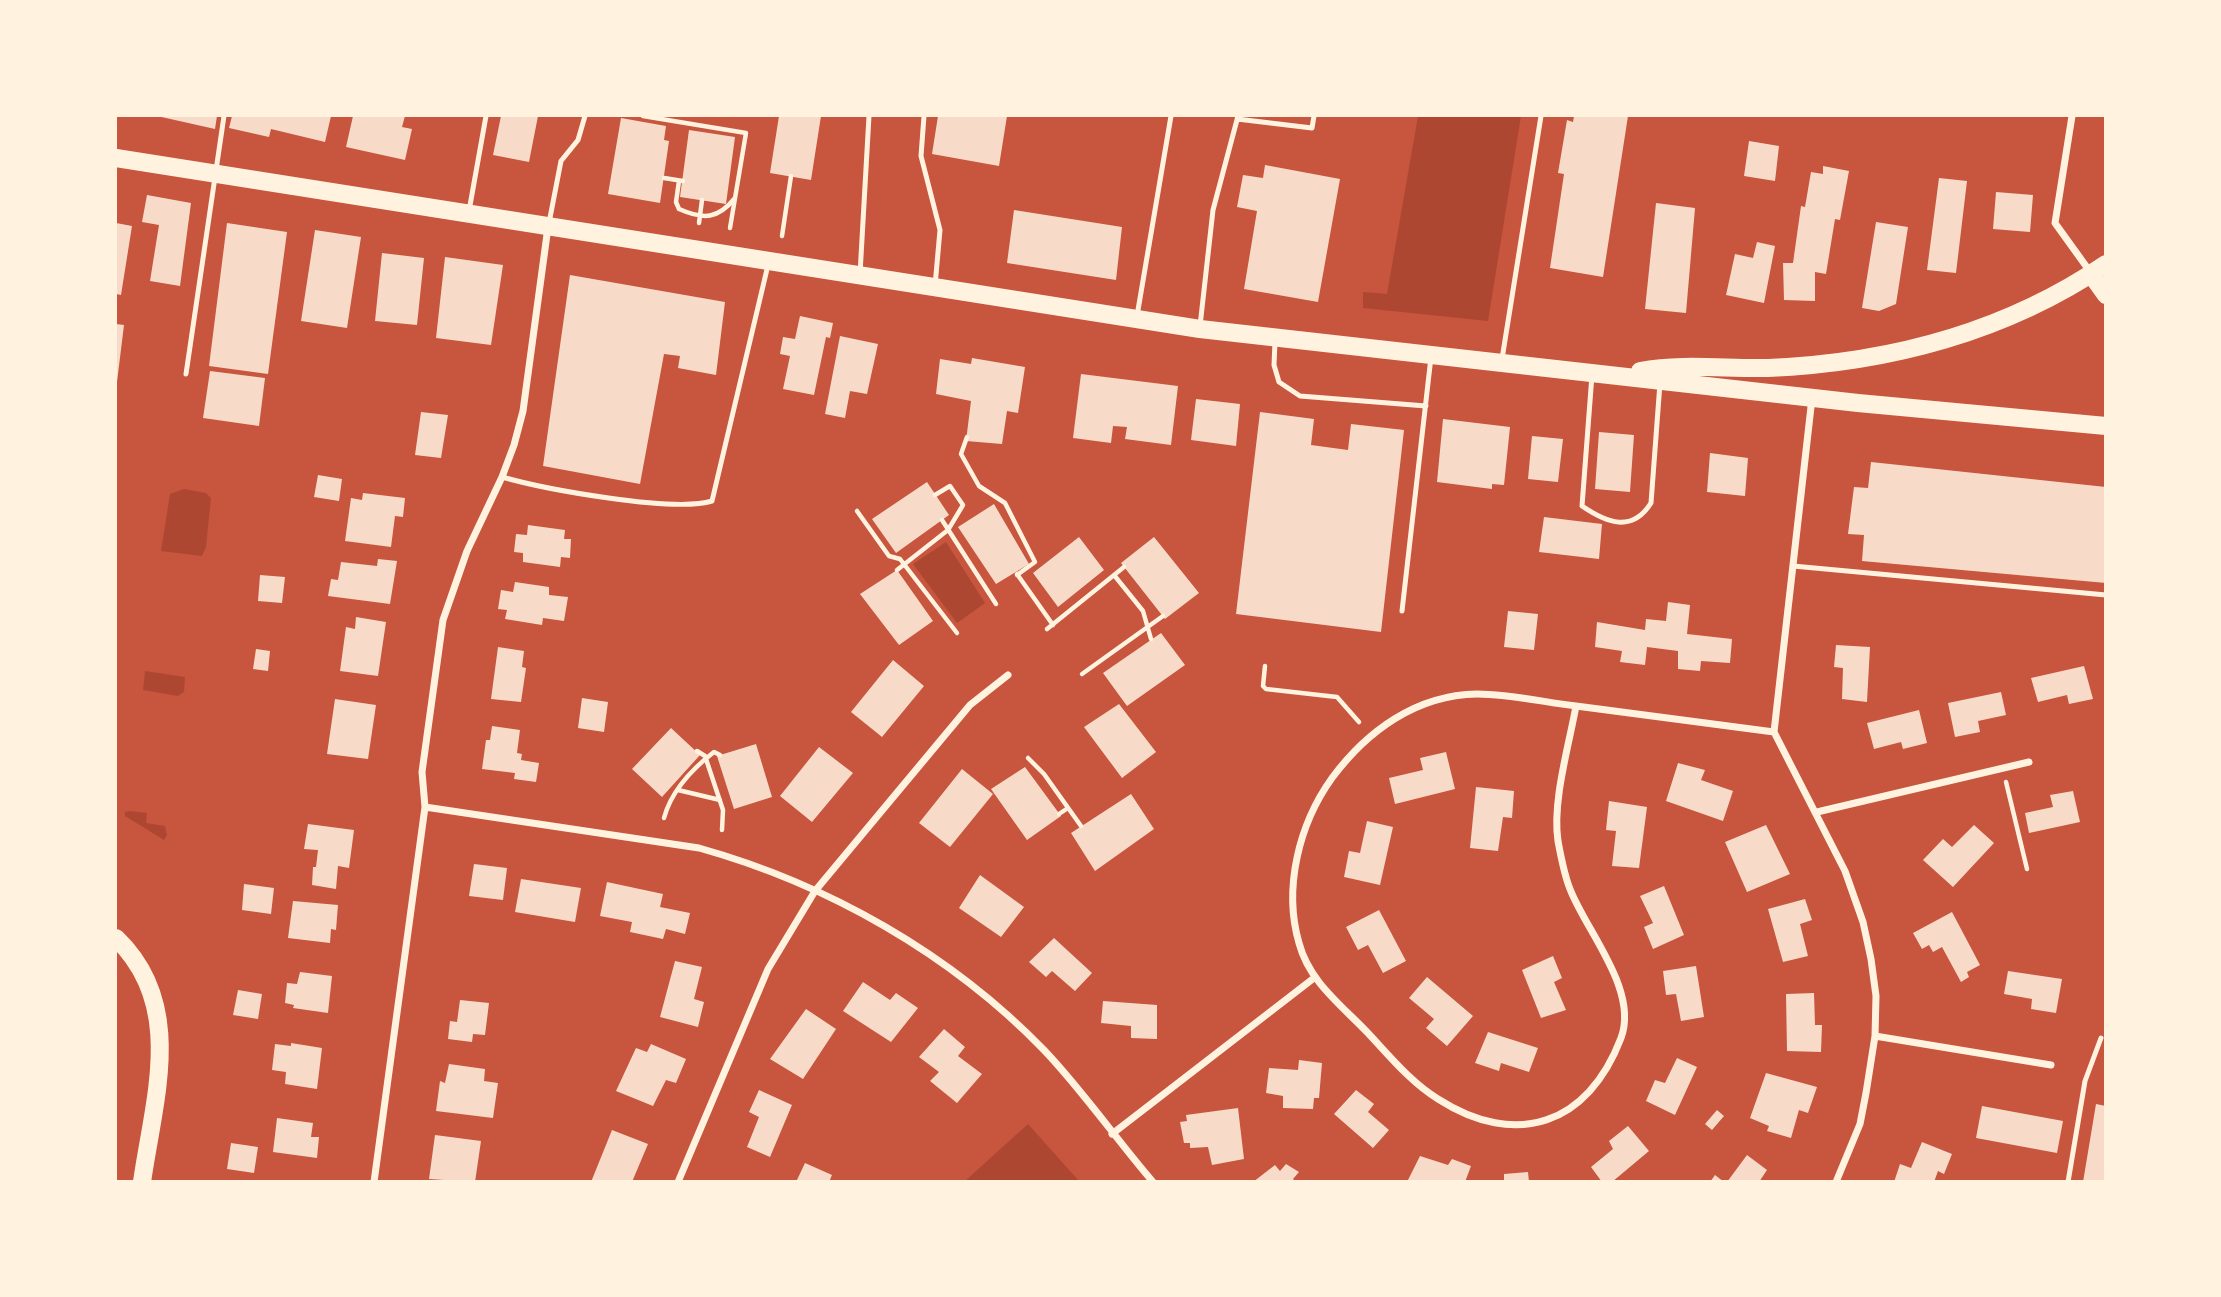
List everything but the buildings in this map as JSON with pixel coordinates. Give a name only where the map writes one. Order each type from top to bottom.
[{"type":"main road","points":[[116,158],[1200,329],[1812,398],[2105,426]]},
{"type":"main road","points":[[1620,375],[1673,365],[1765,368],[1805,365],[1921,346],[2011,318],[2064,292],[2098,269],[2105,295]]},
{"type":"main road","points":[[116,938],[148,982],[160,1022],[160,1058],[142,1181]]},
{"type":"street","points":[[2072,116],[2055,223],[2098,269]]},
{"type":"street","points":[[374,1181],[425,807],[422,772],[443,620],[467,551],[502,477],[523,411],[548,227]]},
{"type":"street","points":[[1812,398],[1774,732],[1845,871],[1864,922],[1876,996],[1875,1036],[1860,1124],[1836,1181]]},
{"type":"street","points":[[678,1181],[768,969],[815,891],[970,705],[1008,675]]},
{"type":"street","points":[[1576,706],[1558,809],[1557,836],[1571,891],[1612,970],[1624,1005],[1623,1033],[1612,1061],[1574,1106],[1546,1123],[1518,1127],[1469,1115],[1423,1089],[1314,978],[1299,943],[1294,886],[1297,852],[1316,805],[1350,754],[1393,719],[1450,697],[1477,694],[1576,706],[1774,732]]},
{"type":"street","points":[[1817,812],[2029,762]]},
{"type":"street","points":[[425,807],[699,848],[741,860],[815,891],[920,948],[1007,1013],[1047,1053],[1153,1181]]},
{"type":"street","points":[[1112,1134],[1314,978]]},
{"type":"street","points":[[1875,1036],[2051,1065]]},
{"type":"lane","points":[[186,374],[224,116]]},
{"type":"lane","points":[[469,214],[471,187],[486,116]]},
{"type":"lane","points":[[548,227],[561,161],[578,139],[585,116]]},
{"type":"lane","points":[[860,277],[869,116]]},
{"type":"lane","points":[[924,116],[921,156],[940,230],[934,289]]},
{"type":"lane","points":[[1136,319],[1171,116],[1163,116]]},
{"type":"lane","points":[[1200,329],[1213,210],[1238,117],[1312,128],[1314,116]]},
{"type":"lane","points":[[1502,362],[1541,116]]},
{"type":"lane","points":[[502,477],[527,484],[676,506],[688,507],[712,501],[769,262]]},
{"type":"lane","points":[[1275,336],[1274,366],[1279,382],[1300,396],[1426,406]]},
{"type":"lane","points":[[1402,611],[1432,354]]},
{"type":"lane","points":[[1592,372],[1582,506],[1602,520],[1627,523],[1643,516],[1651,503],[1660,379]]},
{"type":"lane","points":[[1793,566],[2105,595]]},
{"type":"lane","points":[[2068,1181],[2085,1081],[2101,1038]]},
{"type":"path","points":[[643,116],[746,133],[730,228]]},
{"type":"path","points":[[782,236],[791,176]]},
{"type":"path","points":[[664,178],[681,181],[676,202],[679,209],[700,215],[713,217],[724,211],[735,197]]},
{"type":"path","points":[[699,223],[702,200]]},
{"type":"path","points":[[967,436],[961,454],[979,486],[1005,503],[1035,562],[1016,574],[1053,625]]},
{"type":"path","points":[[897,570],[948,530],[962,505],[950,486],[936,495]]},
{"type":"path","points":[[857,511],[888,556],[900,559],[957,633]]},
{"type":"path","points":[[942,520],[996,604]]},
{"type":"path","points":[[1047,629],[1125,566]]},
{"type":"path","points":[[1114,575],[1143,611],[1151,639]]},
{"type":"path","points":[[1082,674],[1163,616]]},
{"type":"path","points":[[1265,666],[1263,686],[1266,689],[1337,698],[1359,722]]},
{"type":"path","points":[[697,751],[706,758],[720,800],[723,810],[722,830]]},
{"type":"path","points":[[664,818],[669,801],[706,758],[714,752],[720,755]]},
{"type":"path","points":[[1028,758],[1081,826]]},
{"type":"path","points":[[2002,768],[2027,869]]},
{"type":"path","points":[[678,790],[720,800]]},
{"type":"path","points":[[1059,814],[1068,808]]},
{"type":"shaded area","points":[[1418,116],[1521,116],[1488,321],[1363,308],[1363,292],[1387,294]]},
{"type":"shaded area","points":[[184,489],[206,493],[211,498],[206,547],[202,556],[161,551],[170,494]]},
{"type":"shaded area","points":[[946,542],[985,603],[957,623],[913,564]]},
{"type":"shaded area","points":[[145,671],[185,677],[184,692],[178,696],[143,690]]},
{"type":"shaded area","points":[[125,812],[147,813],[146,823],[165,826],[167,835],[164,840],[125,816]]},
{"type":"shaded area","points":[[1028,1124],[1079,1181],[965,1181]]}]
